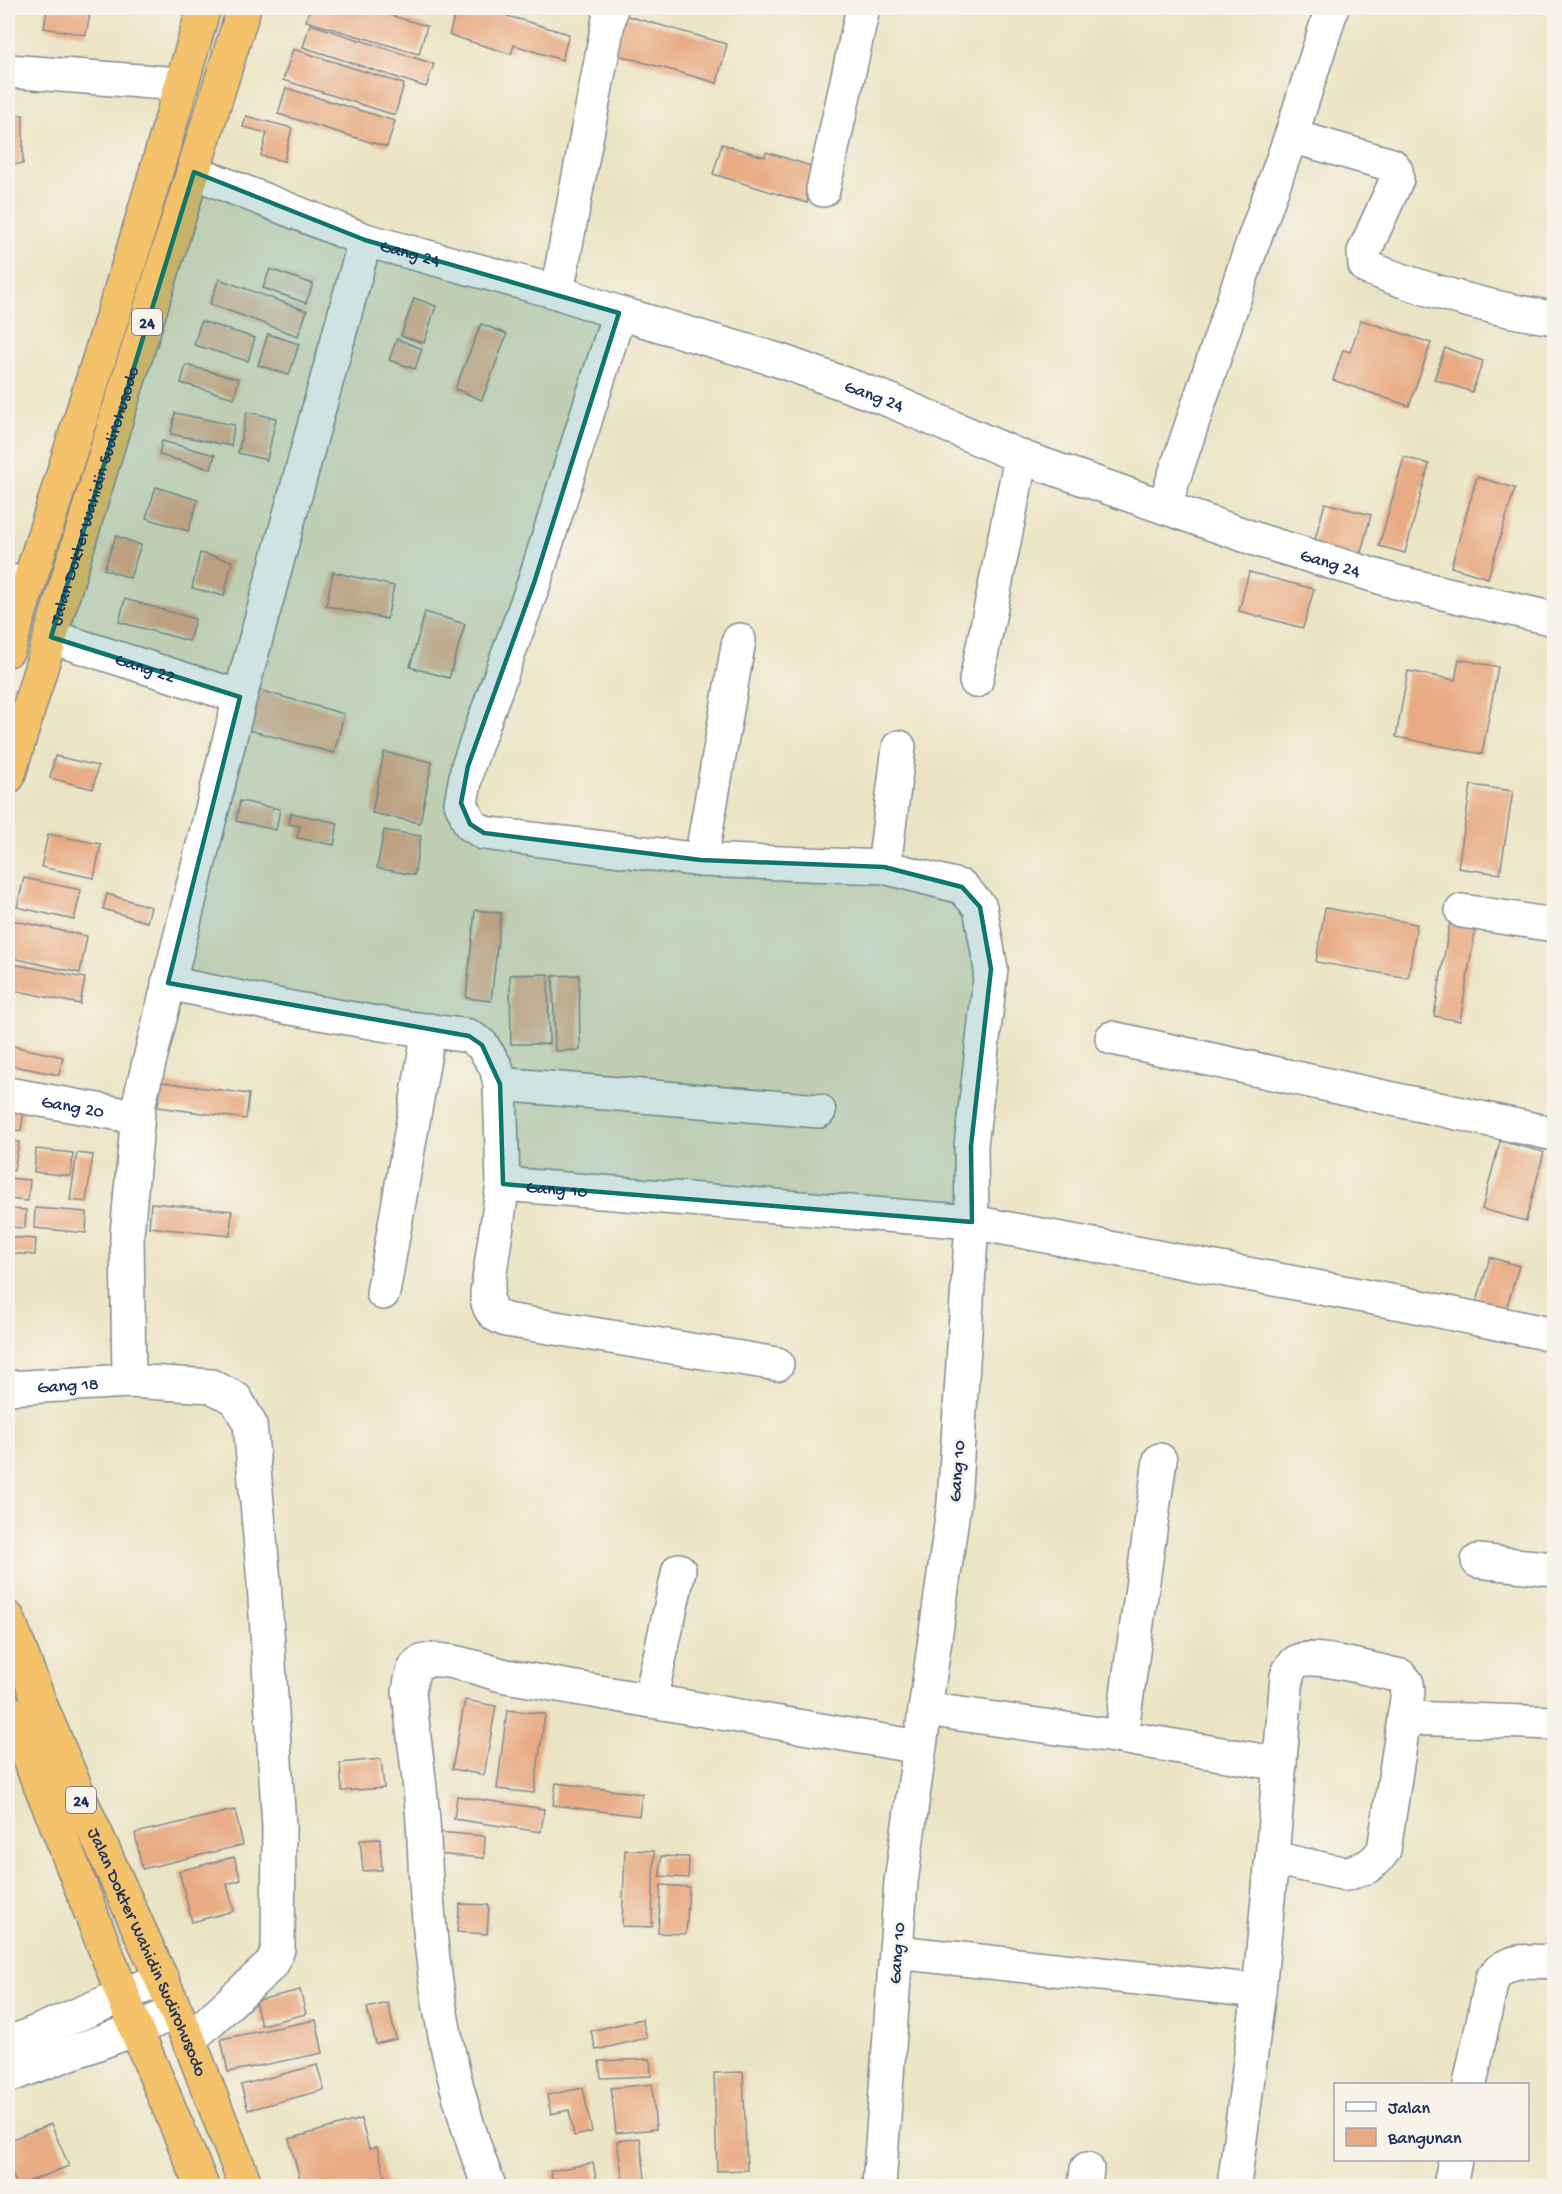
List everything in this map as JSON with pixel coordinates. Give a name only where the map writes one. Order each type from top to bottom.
[{"type":"highway","name":"Jalan Dokter Wahidin Sudirohusodo","points":[[8,650],[18,583],[132,254],[204,8]]},
{"type":"highway","name":"Jalan Dokter Wahidin Sudirohusodo","points":[[8,777],[244,8]]},
{"type":"highway","name":"Jalan Dokter Wahidin Sudirohusodo","points":[[8,1618],[41,1706],[162,1979],[246,2187]]},
{"type":"highway","name":"Jalan Dokter Wahidin Sudirohusodo","points":[[8,1710],[54,1818],[122,1996],[202,2187]]},
{"type":"street","points":[[557,292],[611,8]]},
{"type":"street","points":[[823,190],[862,8]]},
{"type":"street","points":[[1164,507],[1251,245],[1291,136],[1332,8]]},
{"type":"street","points":[[8,71],[180,84]]},
{"type":"street","points":[[1291,136],[1395,167],[1397,179],[1364,252],[1365,265],[1368,268],[1413,285],[1519,313],[1554,318]]},
{"type":"street","name":"Gang 24","points":[[194,172],[365,240],[557,292],[619,313],[778,360],[889,400],[1021,457],[1262,541],[1396,582],[1554,619]]},
{"type":"street","points":[[129,1382],[127,1234],[139,1103],[240,697],[365,240]]},
{"type":"street","points":[[619,313],[534,583],[468,766],[461,803],[470,824],[484,832],[701,860],[884,867],[962,887],[980,907],[991,969],[971,1146],[972,1222],[1412,1305],[1554,1335]]},
{"type":"street","points":[[976,681],[1021,457]]},
{"type":"street","name":"Gang 22","points":[[51,637],[240,697]]},
{"type":"street","points":[[701,860],[739,639]]},
{"type":"street","points":[[884,867],[899,747]]},
{"type":"street","points":[[1462,910],[1554,924]]},
{"type":"street","points":[[168,983],[291,1008],[469,1035],[482,1045],[493,1061],[500,1084],[503,1184],[487,1293],[487,1302],[493,1314],[506,1320],[777,1364]]},
{"type":"street","points":[[383,1293],[429,1030]]},
{"type":"street","points":[[1112,1038],[1554,1134]]},
{"type":"street","points":[[500,1084],[819,1111]]},
{"type":"street","name":"Gang 20","points":[[8,1094],[137,1117]]},
{"type":"street","name":"Gang 10","points":[[503,1184],[972,1222],[954,1503],[900,1882],[879,2187]]},
{"type":"street","name":"Gang 18","points":[[8,1388],[129,1382],[211,1386],[236,1399],[250,1424],[279,1827],[278,1949],[272,1964],[182,2026],[136,2029],[8,2076]]},
{"type":"street","points":[[1121,1737],[1160,1460]]},
{"type":"street","points":[[1478,1561],[1554,1569]]},
{"type":"street","points":[[650,1701],[680,1570]]},
{"type":"street","points":[[1234,2187],[1259,1991],[1287,1676],[1296,1662],[1304,1659],[1319,1659],[1401,1676],[1407,1683],[1408,1692],[1384,1850],[1377,1859],[1357,1871],[1346,1874],[1272,1858]]},
{"type":"street","points":[[489,2187],[453,2078],[434,1969],[427,1907],[423,1822],[409,1691],[412,1674],[419,1664],[429,1660],[453,1662],[506,1676],[919,1748]]},
{"type":"street","points":[[925,1709],[1121,1737],[1280,1764]]},
{"type":"street","points":[[1405,1718],[1554,1723]]},
{"type":"street","points":[[896,1952],[1259,1991]]},
{"type":"street","points":[[1470,2083],[1492,1979],[1508,1964],[1520,1961],[1554,1962]]},
{"type":"street","points":[[8,2044],[162,1979]]},
{"type":"street","points":[[1450,2187],[1455,2161]]},
{"type":"highlighted area","points":[[194,172],[365,240],[619,313],[534,583],[468,766],[461,803],[470,824],[484,833],[701,860],[884,867],[962,887],[980,907],[991,969],[971,1146],[972,1222],[503,1184],[500,1084],[482,1045],[469,1036],[168,983],[240,697],[51,637]]},
{"type":"building","points":[[47,8],[91,8],[86,35],[44,28]]},
{"type":"building","points":[[310,8],[365,8],[427,26],[419,54],[306,21]]},
{"type":"building","points":[[457,8],[481,8],[569,34],[562,60],[514,45],[511,54],[449,35]]},
{"type":"building","points":[[624,15],[727,44],[717,83],[614,54]]},
{"type":"building","points":[[310,24],[434,64],[426,87],[303,47]]},
{"type":"building","points":[[293,49],[404,84],[395,115],[283,80]]},
{"type":"building","points":[[286,88],[395,121],[387,147],[278,114]]},
{"type":"building","points":[[8,115],[23,115],[23,164],[8,164]]},
{"type":"building","points":[[246,116],[292,128],[284,161],[261,156],[267,133],[243,127]]},
{"type":"building","points":[[722,144],[765,157],[766,152],[817,168],[807,203],[713,174]]},
{"type":"building","points":[[270,269],[313,284],[306,303],[263,288]]},
{"type":"building","points":[[219,279],[307,311],[298,336],[210,304]]},
{"type":"building","points":[[414,298],[436,306],[424,343],[401,336]]},
{"type":"building","points":[[1361,320],[1431,343],[1409,406],[1333,380],[1343,350],[1350,352]]},
{"type":"building","points":[[201,321],[255,338],[248,361],[194,345]]},
{"type":"building","points":[[481,324],[507,334],[482,400],[455,389]]},
{"type":"building","points":[[268,334],[299,344],[289,375],[258,365]]},
{"type":"building","points":[[397,339],[422,349],[415,369],[389,360]]},
{"type":"building","points":[[1445,348],[1483,361],[1472,392],[1434,379]]},
{"type":"building","points":[[186,365],[239,379],[234,398],[181,383]]},
{"type":"building","points":[[247,412],[276,418],[267,460],[238,453]]},
{"type":"building","points":[[175,413],[234,425],[231,446],[171,434]]},
{"type":"building","points":[[162,441],[215,455],[211,469],[159,455]]},
{"type":"building","points":[[1404,457],[1429,464],[1405,553],[1379,546]]},
{"type":"building","points":[[1477,477],[1515,488],[1488,578],[1451,567]]},
{"type":"building","points":[[156,487],[198,500],[188,531],[146,518]]},
{"type":"building","points":[[1325,503],[1371,515],[1358,563],[1312,550]]},
{"type":"building","points":[[116,536],[141,545],[130,578],[104,569]]},
{"type":"building","points":[[200,553],[232,561],[224,596],[192,588]]},
{"type":"building","points":[[333,572],[394,586],[387,619],[326,606]]},
{"type":"building","points":[[1249,572],[1314,589],[1303,628],[1239,611]]},
{"type":"building","points":[[125,599],[195,619],[189,641],[119,622]]},
{"type":"building","points":[[425,612],[465,624],[449,678],[410,667]]},
{"type":"building","points":[[1459,659],[1498,667],[1482,754],[1396,737],[1408,671],[1455,680]]},
{"type":"building","points":[[255,689],[344,714],[334,753],[245,729]]},
{"type":"building","points":[[384,752],[432,762],[420,823],[372,813]]},
{"type":"building","points":[[55,756],[98,766],[93,789],[50,778]]},
{"type":"building","points":[[1471,785],[1513,791],[1500,874],[1458,868]]},
{"type":"building","points":[[240,801],[280,809],[276,830],[236,821]]},
{"type":"building","points":[[291,813],[338,823],[334,845],[297,838],[300,826],[289,824]]},
{"type":"building","points":[[384,830],[421,836],[414,875],[377,868]]},
{"type":"building","points":[[48,834],[101,844],[94,878],[41,867]]},
{"type":"building","points":[[24,878],[81,890],[74,920],[17,907]]},
{"type":"building","points":[[107,894],[151,907],[147,922],[103,909]]},
{"type":"building","points":[[1325,908],[1417,924],[1408,978],[1316,962]]},
{"type":"building","points":[[475,910],[501,913],[491,1001],[466,998]]},
{"type":"building","points":[[11,920],[87,936],[80,973],[8,957]]},
{"type":"building","points":[[1450,921],[1476,925],[1460,1021],[1434,1016]]},
{"type":"building","points":[[8,963],[85,978],[80,1004],[8,989]]},
{"type":"building","points":[[548,974],[549,1044],[511,1044],[510,975]]},
{"type":"building","points":[[579,975],[580,1050],[555,1051],[553,976]]},
{"type":"building","points":[[8,1045],[63,1057],[59,1075],[8,1065]]},
{"type":"building","points":[[161,1082],[249,1094],[246,1119],[158,1107]]},
{"type":"building","points":[[8,1106],[24,1108],[21,1131],[8,1129]]},
{"type":"building","points":[[8,1140],[19,1142],[14,1171],[8,1170]]},
{"type":"building","points":[[1500,1141],[1544,1152],[1526,1221],[1482,1209]]},
{"type":"building","points":[[36,1149],[73,1153],[71,1176],[34,1172]]},
{"type":"building","points":[[77,1153],[93,1155],[86,1202],[70,1200]]},
{"type":"building","points":[[8,1178],[30,1180],[28,1201],[8,1199]]},
{"type":"building","points":[[151,1203],[232,1211],[230,1236],[149,1227]]},
{"type":"building","points":[[35,1208],[87,1212],[86,1233],[34,1228]]},
{"type":"building","points":[[8,1209],[26,1210],[25,1228],[8,1227]]},
{"type":"building","points":[[8,1237],[36,1239],[35,1255],[8,1253]]},
{"type":"building","points":[[1490,1257],[1519,1266],[1504,1316],[1475,1308]]},
{"type":"building","points":[[465,1700],[496,1706],[484,1775],[452,1769]]},
{"type":"building","points":[[507,1710],[545,1714],[534,1793],[497,1789]]},
{"type":"building","points":[[381,1759],[384,1788],[342,1791],[340,1763]]},
{"type":"building","points":[[556,1783],[642,1794],[639,1816],[553,1805]]},
{"type":"building","points":[[457,1796],[544,1809],[541,1832],[454,1819]]},
{"type":"building","points":[[235,1810],[243,1845],[142,1869],[135,1833]]},
{"type":"building","points":[[437,1832],[485,1836],[484,1858],[435,1854]]},
{"type":"building","points":[[380,1839],[382,1870],[363,1871],[360,1840]]},
{"type":"building","points":[[625,1850],[654,1851],[652,1927],[622,1926]]},
{"type":"building","points":[[661,1856],[689,1857],[688,1878],[660,1876]]},
{"type":"building","points":[[234,1857],[241,1880],[227,1884],[234,1911],[192,1922],[179,1871]]},
{"type":"building","points":[[661,1885],[689,1887],[686,1934],[658,1933]]},
{"type":"building","points":[[460,1904],[489,1905],[487,1934],[457,1932]]},
{"type":"building","points":[[300,1990],[306,2014],[261,2025],[255,2001]]},
{"type":"building","points":[[388,2003],[396,2039],[376,2044],[367,2008]]},
{"type":"building","points":[[642,2019],[647,2038],[596,2050],[591,2031]]},
{"type":"building","points":[[316,2020],[323,2053],[228,2072],[221,2039]]},
{"type":"building","points":[[650,2059],[651,2076],[601,2078],[599,2061]]},
{"type":"building","points":[[317,2065],[324,2090],[248,2110],[241,2085]]},
{"type":"building","points":[[743,2072],[747,2170],[717,2171],[714,2073]]},
{"type":"building","points":[[652,2084],[656,2129],[616,2133],[611,2088]]},
{"type":"building","points":[[583,2088],[592,2132],[574,2136],[569,2110],[551,2114],[547,2095]]},
{"type":"building","points":[[361,2119],[369,2149],[377,2147],[388,2186],[302,2186],[289,2139]]},
{"type":"building","points":[[51,2124],[69,2166],[17,2186],[8,2162],[8,2134],[10,2140]]},
{"type":"building","points":[[640,2138],[645,2179],[623,2181],[617,2141]]},
{"type":"building","points":[[593,2163],[597,2183],[582,2186],[554,2186],[550,2171]]}]
